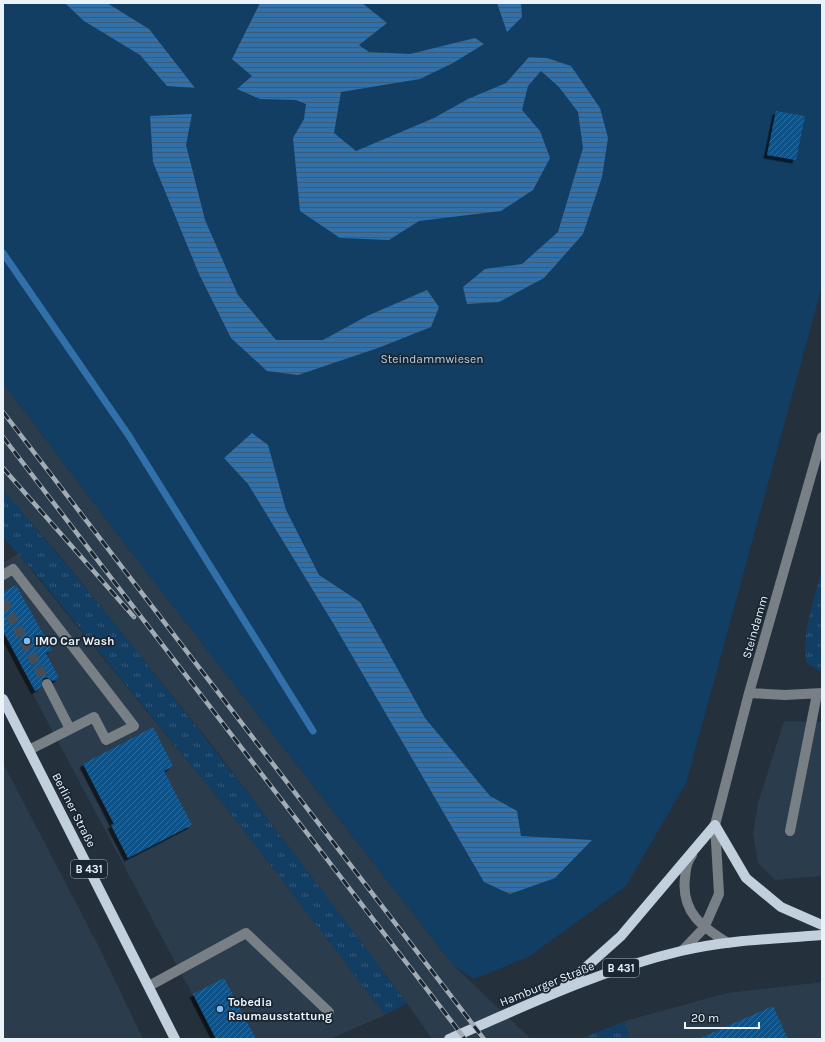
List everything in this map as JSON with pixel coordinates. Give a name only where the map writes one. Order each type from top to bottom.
[{"type":"main road","name":"Berliner Straße","points":[[3,699],[175,1039]]},
{"type":"main road","points":[[560,990],[622,936],[715,825],[746,878],[781,907],[822,925]]},
{"type":"main road","name":"Hamburger Straße","points":[[450,1039],[560,990],[637,962],[682,950],[728,943],[822,935]]},
{"type":"street","name":"Steindamm","points":[[682,950],[704,928],[719,894],[715,825],[749,693],[822,437]]},
{"type":"street","points":[[3,575],[13,569],[134,726],[106,740],[94,717],[29,750]]},
{"type":"street","points":[[47,684],[70,728]]},
{"type":"street","points":[[749,693],[785,695],[819,693],[790,831]]},
{"type":"street","name":"Steindamm","points":[[715,825],[687,862],[683,891],[692,915],[704,928],[728,943]]},
{"type":"street","points":[[149,986],[246,933],[329,1012]]},
{"type":"shaded area","points":[[65,3],[107,3],[149,29],[195,88],[167,86],[140,55],[84,21]]},
{"type":"shaded area","points":[[260,3],[362,3],[387,23],[359,45],[369,52],[410,54],[475,38],[484,44],[453,63],[420,79],[341,92],[334,133],[356,151],[434,118],[468,99],[506,83],[529,57],[547,58],[571,66],[600,108],[608,138],[602,177],[583,234],[544,278],[499,302],[467,304],[463,287],[485,269],[522,264],[558,232],[583,148],[578,112],[559,87],[541,71],[528,86],[522,110],[540,131],[550,158],[533,190],[501,211],[419,221],[389,240],[340,238],[300,211],[293,138],[304,119],[306,104],[296,100],[260,99],[237,89],[252,76],[232,59]]},
{"type":"shaded area","points":[[497,3],[521,3],[522,17],[507,32]]},
{"type":"shaded area","points":[[192,114],[186,145],[205,220],[238,295],[276,340],[323,340],[367,316],[427,290],[439,307],[431,327],[378,348],[298,375],[267,371],[231,338],[199,274],[153,162],[150,116]]},
{"type":"shaded area","points":[[3,383],[134,556],[453,965],[531,1039],[432,1039],[407,1003],[212,745],[65,562],[3,490]]},
{"type":"shaded area","points":[[252,433],[268,445],[286,510],[319,575],[360,602],[425,718],[490,796],[517,811],[521,836],[592,840],[555,878],[510,894],[484,882],[333,623],[248,484],[224,458]]},
{"type":"shaded area","points":[[18,554],[240,825],[385,1015],[330,1039],[216,1039],[3,638],[3,563]]},
{"type":"shaded area","points":[[784,721],[822,722],[822,876],[775,880],[758,863],[753,834],[758,803]]},
{"type":"shaded area","points":[[3,763],[99,947],[143,1039],[3,1039]]},
{"type":"shaded area","points":[[822,982],[822,1039],[630,1039],[625,1021],[727,993]]},
{"type":"green space","name":"Steindammwiesen","points":[[3,3],[822,3],[822,286],[686,783],[626,886],[530,956],[474,979],[453,965],[134,556],[3,383]]},
{"type":"green space","points":[[3,490],[108,615],[159,679],[407,1003],[385,1015],[240,825],[41,580],[3,537]]},
{"type":"green space","points":[[822,570],[822,673],[806,662],[805,650],[807,627]]},
{"type":"green space","points":[[625,1021],[630,1039],[580,1039]]},
{"type":"building","points":[[776,111],[805,116],[796,160],[767,155]]},
{"type":"building","name":"IMO Car Wash","points":[[16,585],[52,650],[46,653],[59,678],[53,681],[48,678],[44,678],[41,683],[41,687],[35,691],[3,631],[3,592]]},
{"type":"building","points":[[153,727],[173,766],[164,771],[192,825],[128,858],[111,825],[114,824],[83,764]]},
{"type":"building","name":"Tobedia Raumausstattung","points":[[224,978],[256,1039],[216,1039],[193,994]]},
{"type":"building","points":[[773,1006],[788,1039],[698,1039]]},
{"type":"waterway","points":[[3,253],[129,436],[313,731]]},
{"type":"tunnel","points":[[3,601],[47,684]]},
{"type":"railway","points":[[3,412],[484,1039]]},
{"type":"railway","points":[[3,437],[465,1039]]},
{"type":"railway","points":[[3,468],[134,617]]},
{"type":"place","name":"IMO Car Wash","points":[[27,641]]},
{"type":"place","name":"Tobedia Raumausstattung","points":[[220,1009]]}]
